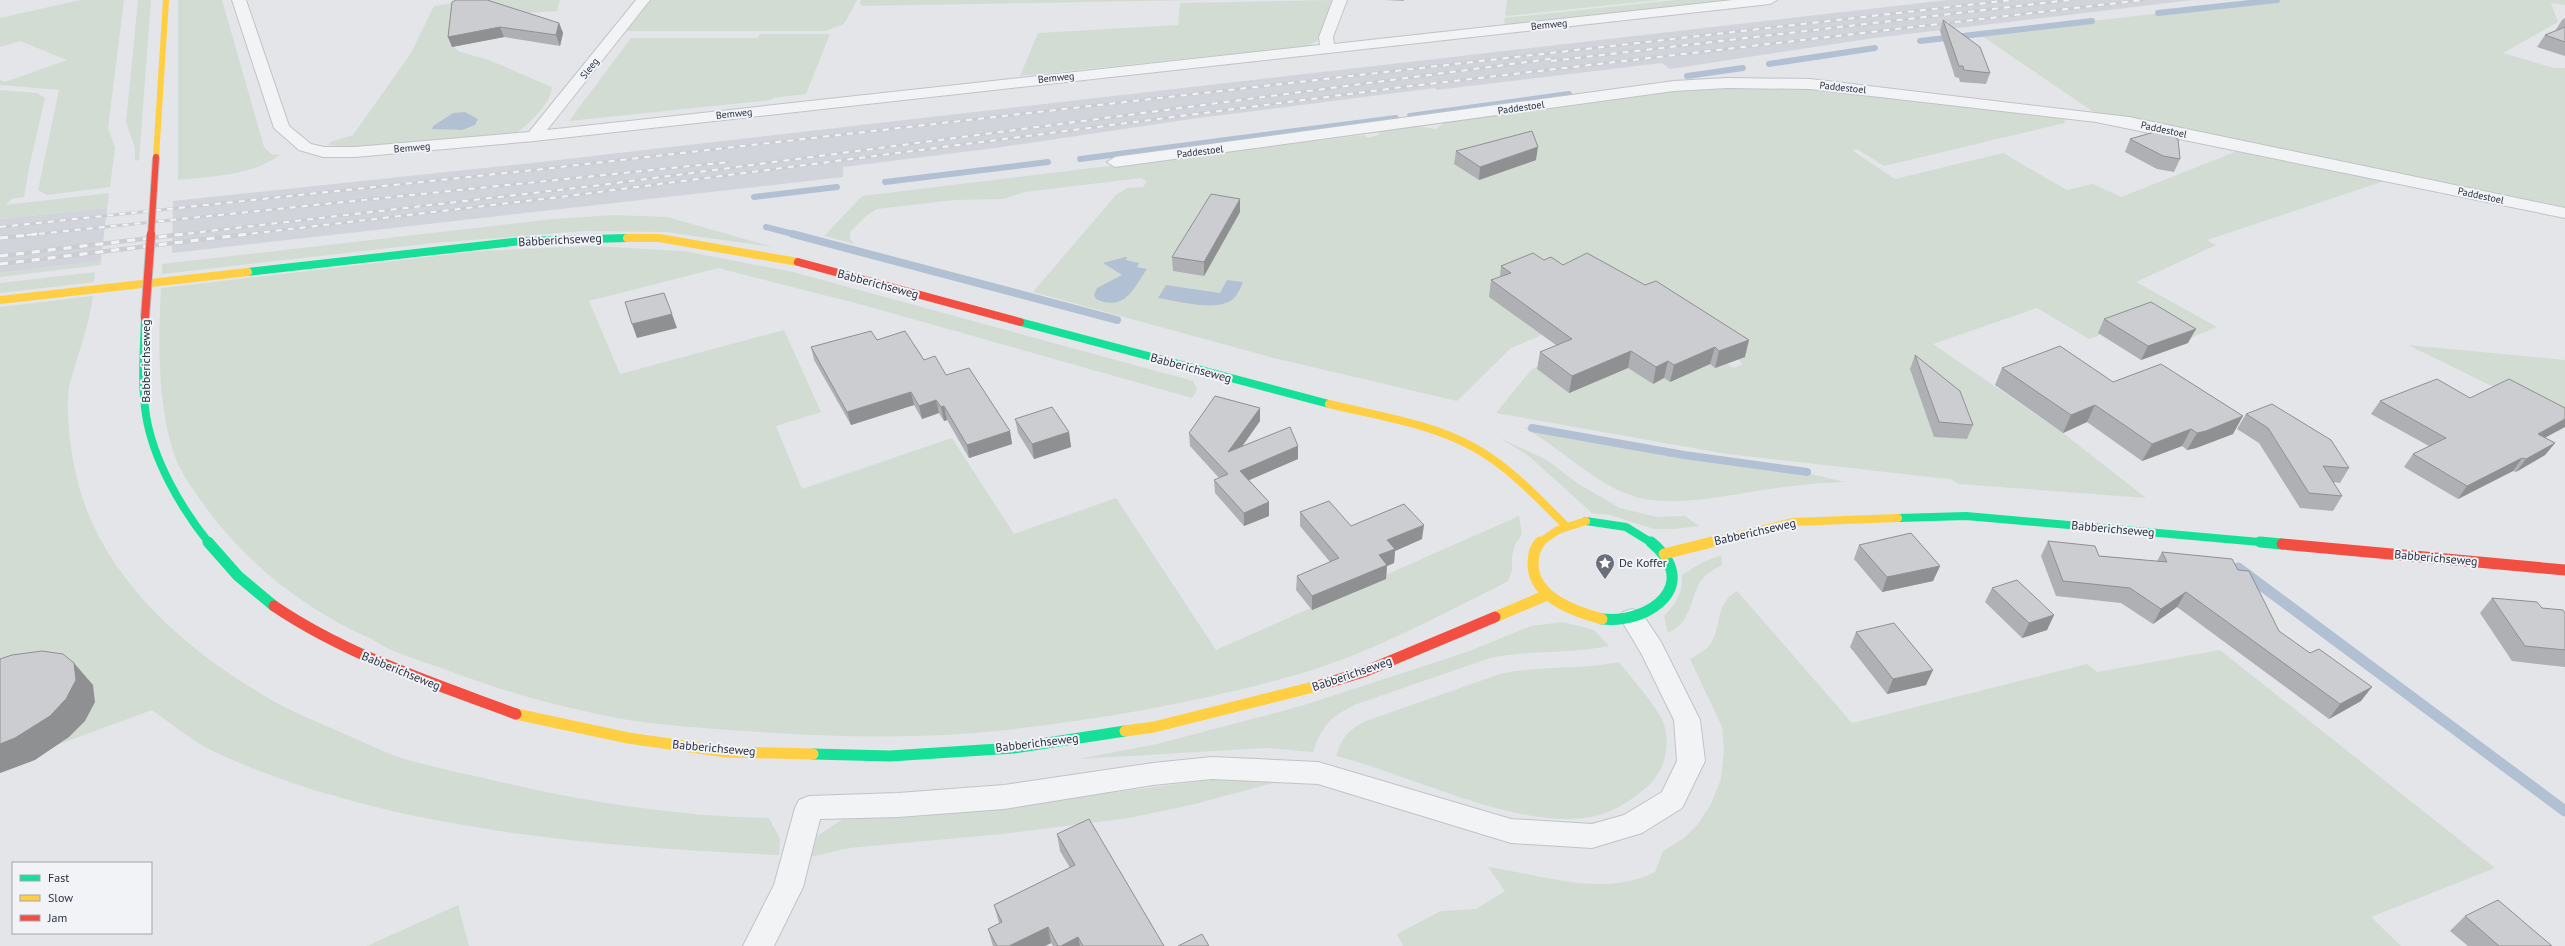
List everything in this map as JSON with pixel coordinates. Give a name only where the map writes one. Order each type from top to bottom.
[{"type":"main road","name":"Babberichseweg","points":[[166,0],[161,104],[145,318],[144,390],[149,431],[171,484],[211,547],[259,595],[308,629],[383,665],[512,713],[628,738],[726,752],[890,756],[1014,748],[1154,727],[1283,696],[1366,671],[1547,595]]},
{"type":"main road","name":"Babberichseweg","points":[[0,300],[522,241],[592,237],[659,238],[791,260],[1231,379],[1434,430],[1462,439],[1494,458],[1521,480],[1565,525]]},
{"type":"main road","name":"Babberichseweg","points":[[1664,554],[1793,522],[1966,516],[2565,570]]},
{"type":"main road","points":[[1586,521],[1608,522],[1630,529],[1650,539],[1664,554],[1673,569],[1673,586],[1666,600],[1652,612],[1632,618],[1610,620],[1586,616],[1564,608],[1547,595],[1535,579],[1531,562],[1536,546],[1547,533],[1565,525],[1586,521]]},
{"type":"street","name":"Bemweg","points":[[239,0],[282,128],[305,147],[323,152],[355,152],[534,136],[1770,0]]},
{"type":"street","name":"Sleeg","points":[[534,136],[643,0]]},
{"type":"street","points":[[1328,48],[1326,37],[1340,0]]},
{"type":"street","name":"Paddestoel","points":[[1115,162],[1668,86],[1727,83],[1810,84],[2129,122],[2565,213]]},
{"type":"street","points":[[758,946],[788,887],[798,844],[809,808],[898,805],[1004,797],[1153,774],[1212,768],[1318,773],[1511,831],[1592,836],[1632,825],[1672,800],[1691,761],[1687,720],[1652,649],[1632,618]]},
{"type":"shaded area","points":[[80,0],[124,0],[108,128],[115,148],[110,187],[47,195],[38,190],[59,90],[0,85],[0,80],[5,82],[67,60],[20,41],[0,47],[0,18]]},
{"type":"shaded area","points":[[138,0],[151,0],[139,160],[135,161],[135,148],[126,122]]},
{"type":"shaded area","points":[[178,0],[222,0],[264,147],[271,154],[280,155],[269,162],[231,174],[178,180]]},
{"type":"shaded area","points":[[471,0],[560,0],[557,11],[468,17],[449,43],[460,52],[489,60],[552,87],[548,100],[534,118],[517,133],[400,147],[352,147],[329,145],[330,142],[353,135],[411,53],[434,6]]},
{"type":"shaded area","points":[[651,0],[857,0],[844,24],[825,31],[624,31]]},
{"type":"shaded area","points":[[861,0],[1200,0],[864,6],[860,4]]},
{"type":"shaded area","points":[[1332,0],[1317,41],[1308,46],[1020,76],[1038,33],[1178,25],[1180,3]]},
{"type":"shaded area","points":[[1507,0],[1658,0],[1508,16],[1505,15]]},
{"type":"shaded area","points":[[1675,0],[1740,0],[1505,26],[1504,18]]},
{"type":"shaded area","points":[[1947,0],[2193,0],[1874,38],[1670,69],[1662,63],[1437,90],[1435,88],[1191,119],[995,148],[843,167],[843,177],[172,253],[173,201],[532,163]]},
{"type":"shaded area","points":[[2274,0],[2565,0],[2565,5],[2551,3],[2558,22],[2503,53],[2554,68],[2565,68],[2565,207],[2095,113],[1979,34]]},
{"type":"shaded area","points":[[760,34],[830,34],[806,94],[773,98],[771,100],[569,121],[631,38],[757,38]]},
{"type":"shaded area","points":[[1714,87],[1805,87],[2063,115],[2065,123],[1884,166],[1857,149],[1853,151],[1895,179],[2003,153],[2067,190],[2093,184],[2121,197],[2240,150],[2387,180],[2207,240],[2216,245],[2136,282],[2217,327],[2164,349],[2105,333],[2089,339],[2037,308],[1933,344],[2063,433],[2146,498],[1959,484],[1950,479],[1727,454],[1496,413],[1532,369],[1592,342],[1653,384],[1664,378],[1670,382],[1676,366],[1727,363],[1733,368],[1743,364],[1738,359],[1748,355],[1735,345],[1602,310],[1511,348],[1457,401],[1274,358],[1033,292],[1116,195],[1127,188],[1143,187],[1147,182],[1141,178],[1025,192],[1003,199],[954,200],[877,209],[866,216],[850,232],[850,239],[855,244],[824,236],[862,196],[1364,135],[1368,138],[1378,135],[1381,131],[1415,126],[1436,129],[1445,122],[1643,92]]},
{"type":"shaded area","points":[[0,90],[37,93],[45,98],[24,197],[11,199],[6,205],[109,193],[107,208],[0,219]]},
{"type":"shaded area","points":[[107,208],[101,261],[0,273],[0,219]]},
{"type":"shaded area","points":[[614,215],[667,217],[773,247],[666,232],[585,231],[434,243],[162,274],[162,264],[554,219]]},
{"type":"shaded area","points":[[590,246],[684,251],[793,272],[1193,381],[1197,390],[1192,398],[863,305],[718,268],[589,301],[620,374],[784,330],[821,412],[776,426],[802,489],[952,438],[1014,534],[1116,498],[1216,650],[1519,516],[1522,534],[1515,545],[1512,556],[1512,570],[1508,581],[1499,586],[1398,636],[1346,658],[1292,676],[1186,702],[1078,721],[970,733],[860,736],[787,734],[715,729],[630,720],[565,707],[491,686],[395,652],[319,611],[297,597],[256,564],[220,526],[181,470],[171,444],[166,423],[160,377],[159,331],[161,288],[480,251]]},
{"type":"shaded area","points":[[101,261],[101,265],[0,277],[0,273]]},
{"type":"shaded area","points":[[95,272],[94,282],[0,293],[0,283]]},
{"type":"shaded area","points":[[93,296],[86,328],[69,389],[69,426],[76,474],[87,510],[102,543],[123,574],[146,603],[202,654],[263,695],[283,706],[314,721],[401,758],[555,794],[626,806],[661,811],[733,817],[769,818],[780,839],[779,855],[638,846],[565,839],[491,830],[419,817],[348,800],[279,778],[207,748],[152,710],[0,766],[0,307]]},
{"type":"shaded area","points":[[2408,345],[2565,360],[2565,422]]},
{"type":"shaded area","points":[[1523,427],[1689,457],[1802,472],[1845,482],[1790,486],[1707,499],[1671,501],[1654,500],[1638,497],[1609,486]]},
{"type":"shaded area","points":[[1500,438],[1547,460],[1577,483],[1620,508],[1657,517],[1685,516],[1699,526],[1674,529],[1654,529],[1610,515],[1592,513],[1530,457]]},
{"type":"shaded area","points":[[1721,555],[1722,565],[1702,579],[1685,618],[1676,629],[1668,633],[1664,616],[1678,598],[1682,575],[1701,563]]},
{"type":"shaded area","points":[[1737,591],[1852,723],[2087,664],[2097,672],[2220,650],[2495,868],[2371,917],[2401,946],[1403,946],[1397,934],[1441,911],[1476,909],[1505,891],[1488,867],[1551,879],[1593,884],[1635,880],[1655,872],[1663,851],[1684,838],[1698,824],[1711,804],[1721,779],[1724,749],[1722,727],[1690,659],[1709,646],[1716,631],[1725,602]]},
{"type":"shaded area","points":[[1563,622],[1594,630],[1609,646],[1490,658],[1354,705],[1338,714],[1323,729],[1313,752],[1266,748],[1078,759],[1157,744],[1301,706],[1467,652],[1531,626]]},
{"type":"shaded area","points":[[1619,662],[1659,714],[1666,732],[1666,752],[1660,771],[1648,786],[1624,804],[1603,814],[1567,819],[1535,816],[1501,809],[1466,799],[1365,764],[1336,756],[1346,735],[1366,721],[1500,674],[1529,669],[1589,666]]},
{"type":"shaded area","points":[[1226,778],[1280,781],[1195,804],[1129,818],[1002,834],[849,848],[802,859],[817,836],[843,819],[926,816]]},
{"type":"shaded area","points":[[458,905],[469,946],[367,946]]},
{"type":"water","points":[[465,112],[478,119],[475,125],[462,130],[432,129],[433,126],[453,113]]},
{"type":"water","points":[[1127,257],[1126,260],[1139,263],[1137,267],[1147,269],[1137,284],[1127,296],[1114,303],[1096,299],[1094,295],[1097,288],[1122,275],[1103,263]]},
{"type":"water","points":[[1227,280],[1243,282],[1234,298],[1219,305],[1198,305],[1158,298],[1166,285],[1220,293]]},
{"type":"building","points":[[456,0],[487,0],[559,23],[556,35],[500,27],[448,37],[452,2]]},
{"type":"building","points":[[1943,20],[1980,47],[1990,73],[1964,70],[1963,66],[1959,66]]},
{"type":"building","points":[[2565,27],[2565,42],[2545,35]]},
{"type":"building","points":[[2161,130],[2178,139],[2180,159],[2163,156],[2130,139]]},
{"type":"building","points":[[1532,131],[1538,147],[1480,167],[1456,151]]},
{"type":"building","points":[[1211,194],[1240,199],[1204,262],[1172,257]]},
{"type":"building","points":[[1533,253],[1544,260],[1551,257],[1563,265],[1587,253],[1645,285],[1656,281],[1749,340],[1719,351],[1715,347],[1674,365],[1668,361],[1656,367],[1631,351],[1572,376],[1540,352],[1572,339],[1491,280],[1511,273],[1501,266]]},
{"type":"building","points":[[664,293],[672,314],[632,324],[625,302]]},
{"type":"building","points":[[2151,302],[2196,329],[2148,346],[2104,319]]},
{"type":"building","points":[[871,331],[877,340],[905,331],[924,360],[935,356],[946,375],[969,368],[1010,431],[967,445],[944,406],[941,407],[936,400],[919,406],[911,392],[847,412],[811,347]]},
{"type":"building","points":[[2060,346],[2113,382],[2161,364],[2243,416],[2206,431],[2197,433],[2191,429],[2152,444],[2095,405],[2071,415],[2002,368]]},
{"type":"building","points":[[1915,355],[1960,391],[1973,425],[1939,422]]},
{"type":"building","points":[[2437,379],[2470,398],[2509,379],[2565,408],[2565,419],[2538,434],[2555,443],[2526,459],[2522,458],[2467,486],[2413,454],[2446,438],[2380,401]]},
{"type":"building","points":[[1215,396],[1260,408],[1228,452],[1290,427],[1298,446],[1240,471],[1269,502],[1244,513],[1214,480],[1228,474],[1189,433]]},
{"type":"building","points":[[2272,404],[2331,440],[2349,468],[2323,466],[2342,496],[2309,493],[2268,428],[2246,414]]},
{"type":"building","points":[[1052,407],[1069,432],[1032,444],[1015,419]]},
{"type":"building","points":[[1329,501],[1351,526],[1404,504],[1424,525],[1387,540],[1395,549],[1379,555],[1387,565],[1312,596],[1297,576],[1339,558],[1300,512]]},
{"type":"building","points":[[1911,533],[1940,566],[1887,577],[1859,545]]},
{"type":"building","points":[[2048,541],[2095,546],[2099,556],[2167,562],[2162,552],[2232,559],[2238,570],[2249,571],[2279,631],[2310,653],[2319,649],[2372,687],[2340,704],[2186,592],[2161,609],[2130,588],[2063,581]]},
{"type":"building","points":[[2017,580],[2054,615],[2029,623],[1992,588]]},
{"type":"building","points":[[2492,598],[2537,602],[2542,608],[2563,610],[2565,613],[2565,650],[2525,646]]},
{"type":"building","points":[[1894,623],[1933,670],[1893,679],[1856,632]]},
{"type":"building","points":[[42,651],[63,654],[74,663],[76,680],[66,699],[50,716],[15,738],[0,744],[0,659],[12,655]]},
{"type":"building","points":[[1089,819],[1164,946],[1083,946],[1078,937],[1061,946],[1058,946],[1048,927],[1009,946],[997,946],[988,929],[1002,922],[994,905],[1075,865],[1057,834]]},
{"type":"building","points":[[2498,900],[2552,946],[2499,946],[2465,916]]},
{"type":"building","points":[[1202,934],[1209,946],[1178,946]]},
{"type":"waterway","points":[[2158,13],[2277,0]]},
{"type":"waterway","points":[[1920,41],[2092,21]]},
{"type":"waterway","points":[[1769,64],[1875,48]]},
{"type":"waterway","points":[[1687,76],[1743,68]]},
{"type":"waterway","points":[[1410,116],[1569,94]]},
{"type":"waterway","points":[[1080,159],[1396,118]]},
{"type":"waterway","points":[[885,182],[1048,162]]},
{"type":"waterway","points":[[754,197],[837,187]]},
{"type":"waterway","points":[[766,227],[797,235]]},
{"type":"waterway","points":[[793,234],[1117,320]]},
{"type":"waterway","points":[[1532,428],[1684,455],[1807,472]]},
{"type":"waterway","points":[[2238,568],[2565,811]]},
{"type":"railway","points":[[0,227],[543,169],[2011,0]]},
{"type":"railway","points":[[1551,61],[2069,0]]},
{"type":"railway","points":[[240,235],[568,196],[1403,87],[2143,0]]},
{"type":"railway","points":[[176,235],[601,185],[1557,58]]},
{"type":"railway","points":[[27,235],[729,162]]},
{"type":"railway","points":[[0,238],[37,234]]},
{"type":"railway","points":[[0,256],[184,234]]},
{"type":"railway","points":[[0,264],[248,234]]},
{"type":"traffic: fast","points":[[248,272],[522,241],[627,238]]},
{"type":"traffic: fast","points":[[145,318],[143,374],[144,403],[150,434],[160,459],[181,501],[207,540],[238,576],[255,592],[274,606]]},
{"type":"traffic: fast","points":[[1020,322],[1329,404]]},
{"type":"traffic: fast","points":[[1898,518],[1966,516],[2282,544]]},
{"type":"traffic: fast","points":[[1586,521],[1603,522],[1626,527],[1644,537],[1656,546],[1665,557],[1670,568],[1672,580],[1670,592],[1661,603],[1647,612],[1631,618],[1619,620],[1602,619]]},
{"type":"traffic: fast","points":[[813,754],[890,756],[1014,748],[1125,731]]},
{"type":"traffic: slow","points":[[156,157],[166,0]]},
{"type":"traffic: slow","points":[[627,238],[659,238],[798,262]]},
{"type":"traffic: slow","points":[[0,300],[248,272]]},
{"type":"traffic: slow","points":[[1329,404],[1404,421],[1458,439],[1488,456],[1500,465],[1565,525]]},
{"type":"traffic: slow","points":[[1664,554],[1793,522],[1898,518]]},
{"type":"traffic: slow","points":[[1586,521],[1551,533],[1539,542],[1535,548],[1533,572],[1538,582],[1546,592],[1556,600],[1567,607],[1602,619]]},
{"type":"traffic: slow","points":[[1495,617],[1547,595]]},
{"type":"traffic: slow","points":[[1125,731],[1154,727],[1321,685]]},
{"type":"traffic: slow","points":[[516,714],[628,738],[726,752],[813,754]]},
{"type":"traffic: jam","points":[[145,318],[156,157]]},
{"type":"traffic: jam","points":[[798,262],[1020,322]]},
{"type":"traffic: jam","points":[[2282,544],[2565,570]]},
{"type":"traffic: jam","points":[[274,606],[308,629],[383,665],[516,714]]},
{"type":"traffic: jam","points":[[1321,685],[1366,671],[1495,617]]},
{"type":"place","name":"De Koffer","points":[[1605,580]]}]
